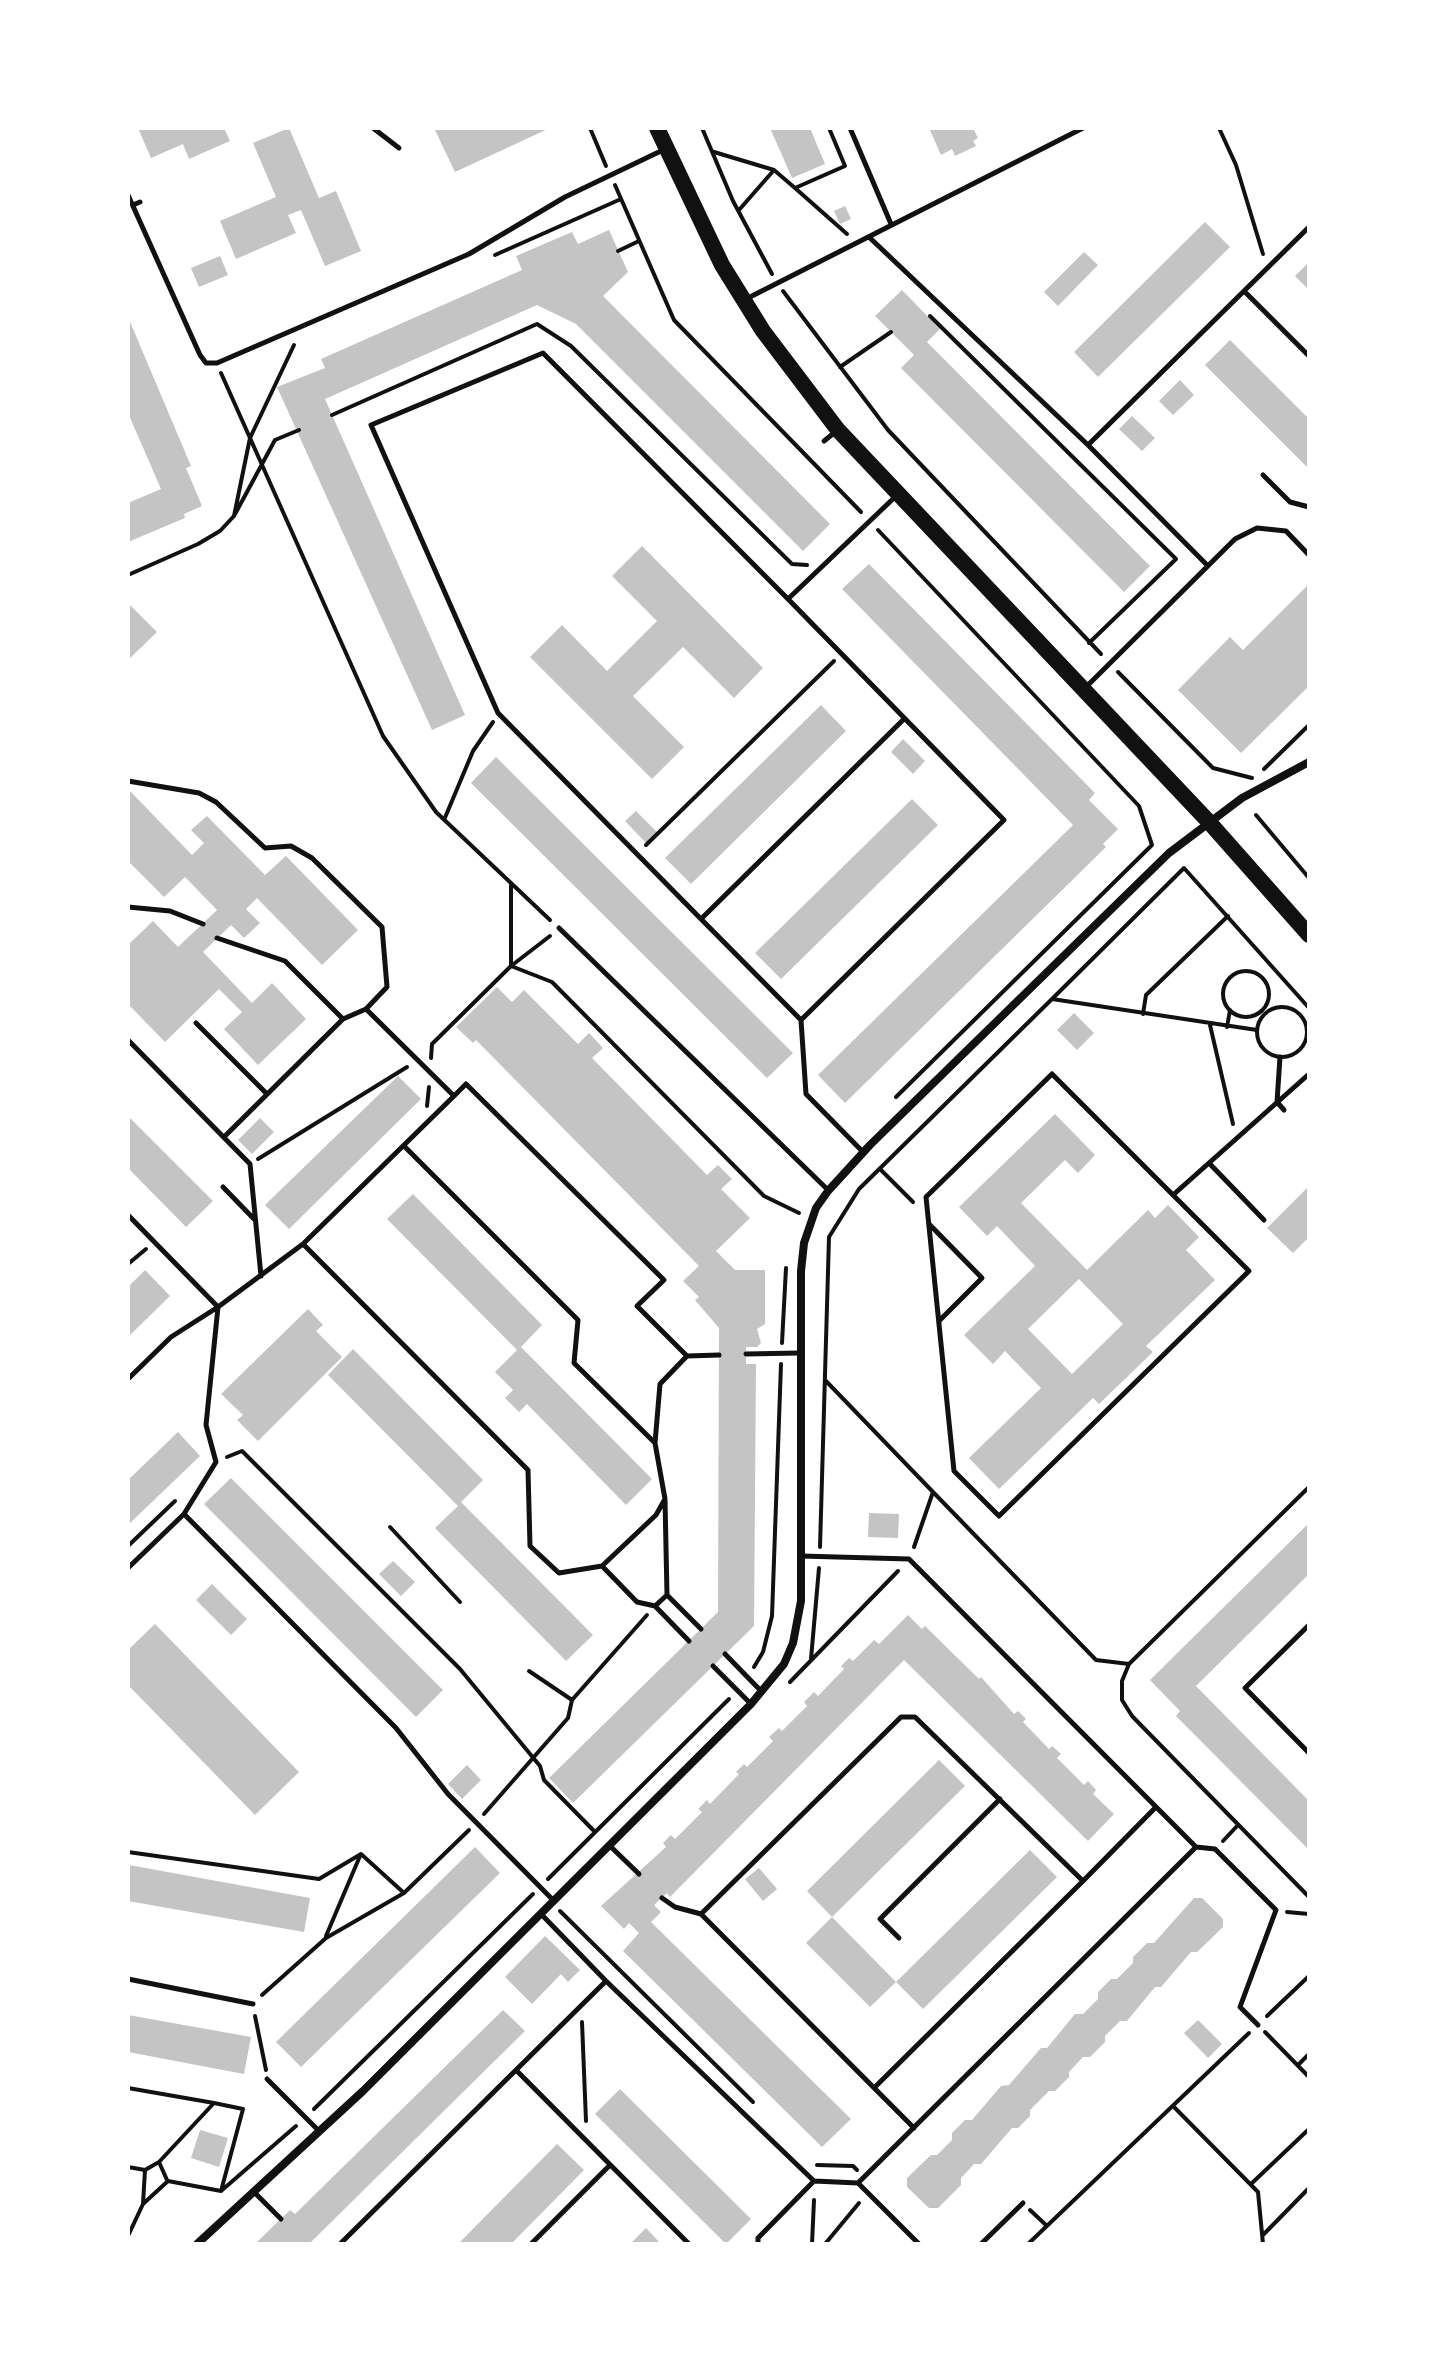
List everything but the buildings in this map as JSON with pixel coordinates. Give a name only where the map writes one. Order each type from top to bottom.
[{"type":"main road","points":[[657,128],[707,238],[744,300],[838,430],[1209,822],[1309,935]]},
{"type":"street","points":[[197,2244],[320,2131],[610,1846],[763,1692],[784,1664],[793,1643],[801,1601],[799,1353],[804,1243],[816,1208],[828,1191],[863,1152],[1169,853],[1242,798],[1309,762]]},
{"type":"lane","points":[[373,128],[399,148]]},
{"type":"lane","points":[[850,128],[891,224]]},
{"type":"lane","points":[[744,300],[1083,128]]},
{"type":"lane","points":[[128,195],[200,355],[206,363],[217,363],[469,254],[565,197],[666,149]]},
{"type":"lane","points":[[133,205],[140,202]]},
{"type":"lane","points":[[1088,445],[1309,227]]},
{"type":"lane","points":[[869,237],[1088,445],[1207,565]]},
{"type":"lane","points":[[1244,291],[1309,356]]},
{"type":"lane","points":[[801,1020],[1004,820],[543,353],[371,425],[498,713],[801,1020],[806,1094],[863,1152]]},
{"type":"lane","points":[[824,441],[838,430]]},
{"type":"lane","points":[[1263,475],[1290,502],[1309,507]]},
{"type":"lane","points":[[788,599],[897,495]]},
{"type":"lane","points":[[1084,689],[1235,539],[1257,528],[1286,531],[1309,555]]},
{"type":"lane","points":[[1303,549],[1309,543]]},
{"type":"lane","points":[[701,919],[904,719]]},
{"type":"lane","points":[[128,781],[199,793],[216,802],[265,848],[291,846],[312,858],[382,927],[387,987],[366,1009],[343,1019],[224,1137]]},
{"type":"lane","points":[[128,907],[170,911],[203,924]]},
{"type":"lane","points":[[559,928],[828,1191]]},
{"type":"lane","points":[[217,938],[285,961],[343,1019]]},
{"type":"lane","points":[[366,1009],[454,1096]]},
{"type":"lane","points":[[196,1023],[267,1094]]},
{"type":"lane","points":[[128,1040],[250,1164],[261,1276]]},
{"type":"lane","points":[[1280,1057],[1277,1102],[1284,1110]]},
{"type":"lane","points":[[1052,1074],[1173,1195],[1249,1271],[999,1516],[954,1471],[926,1197],[1052,1074]]},
{"type":"lane","points":[[1173,1195],[1309,1074]]},
{"type":"lane","points":[[128,1379],[171,1337],[218,1307],[303,1244],[466,1084],[664,1280],[637,1306],[687,1356]]},
{"type":"lane","points":[[404,1146],[578,1320],[574,1363],[655,1443]]},
{"type":"lane","points":[[1209,1163],[1264,1220]]},
{"type":"lane","points":[[223,1187],[255,1219]]},
{"type":"lane","points":[[128,1215],[218,1307]]},
{"type":"lane","points":[[928,1220],[982,1278],[939,1320]]},
{"type":"lane","points":[[303,1244],[528,1470],[530,1546],[559,1573],[602,1566],[656,1515],[665,1499]]},
{"type":"lane","points":[[128,1568],[184,1514],[216,1462],[206,1425],[218,1307]]},
{"type":"lane","points":[[746,1354],[799,1353]]},
{"type":"lane","points":[[701,1629],[667,1595],[665,1499],[655,1443],[660,1384],[687,1356],[719,1355]]},
{"type":"lane","points":[[184,1514],[396,1728],[448,1794],[554,1901]]},
{"type":"lane","points":[[800,1556],[909,1559],[1196,1847],[1215,1849],[1276,1910],[1240,2007],[1258,2025]]},
{"type":"lane","points":[[602,1566],[637,1602],[655,1606],[689,1641]]},
{"type":"lane","points":[[655,1606],[667,1595]]},
{"type":"lane","points":[[1309,1625],[1245,1688],[1309,1753]]},
{"type":"lane","points":[[725,1654],[763,1692]]},
{"type":"lane","points":[[713,1666],[751,1704]]},
{"type":"lane","points":[[701,1914],[901,1717],[915,1717],[1083,1881]]},
{"type":"lane","points":[[899,1938],[880,1919],[1000,1799]]},
{"type":"lane","points":[[875,2087],[1156,1807]]},
{"type":"lane","points":[[610,1846],[639,1874]]},
{"type":"lane","points":[[858,2183],[1196,1847]]},
{"type":"lane","points":[[662,1898],[675,1907],[701,1914],[914,2128]]},
{"type":"lane","points":[[541,1914],[606,1981],[814,2181],[858,2183],[919,2244]]},
{"type":"lane","points":[[128,1979],[253,2004]]},
{"type":"lane","points":[[340,2244],[606,1981]]},
{"type":"lane","points":[[516,2070],[689,2244]]},
{"type":"lane","points":[[267,2079],[320,2131]]},
{"type":"lane","points":[[531,2244],[610,2165]]},
{"type":"lane","points":[[758,2244],[758,2238],[814,2181]]},
{"type":"lane","points":[[253,2191],[281,2219]]},
{"type":"lane","points":[[981,2244],[1023,2203]]},
{"type":"path","points":[[590,128],[674,320],[1139,806],[1152,845],[893,1100]]},
{"type":"path","points":[[702,128],[739,211],[777,283],[888,430],[1109,664],[1213,768],[1255,778],[1309,725]]},
{"type":"path","points":[[795,188],[845,166],[829,128]]},
{"type":"path","points":[[1219,128],[1236,165],[1267,268]]},
{"type":"path","points":[[712,152],[774,170],[857,243]]},
{"type":"path","points":[[739,211],[774,170]]},
{"type":"path","points":[[492,257],[621,199]]},
{"type":"path","points":[[618,251],[639,241]]},
{"type":"path","points":[[922,308],[1176,559],[1089,643]]},
{"type":"path","points":[[840,367],[891,332]]},
{"type":"path","points":[[234,516],[250,438],[292,346],[306,339]]},
{"type":"path","points":[[217,363],[383,736],[444,820],[559,928],[511,966],[417,1059],[250,1164]]},
{"type":"path","points":[[128,575],[198,544],[234,516],[275,440],[299,430]]},
{"type":"path","points":[[637,854],[842,654]]},
{"type":"path","points":[[444,820],[473,751],[498,713]]},
{"type":"path","points":[[1256,815],[1309,878]]},
{"type":"path","points":[[1052,999],[1184,868],[1309,1008],[1300,1015]]},
{"type":"path","points":[[511,883],[511,966]]},
{"type":"path","points":[[1143,1014],[1146,995],[1228,916]]},
{"type":"path","points":[[511,966],[552,982],[764,1196],[799,1213]]},
{"type":"path","points":[[1263,978],[1274,968]]},
{"type":"path","points":[[1227,1027],[1230,1010],[1223,993],[1229,979],[1242,971],[1263,978],[1270,991],[1262,1012],[1247,1018],[1230,1010]]},
{"type":"path","points":[[1289,1008],[1300,1015],[1308,1034],[1300,1050],[1280,1057],[1262,1047],[1257,1030],[1272,1010],[1289,1008]]},
{"type":"path","points":[[1237,1139],[1210,1025],[1257,1030]]},
{"type":"path","points":[[427,1111],[432,1044]]},
{"type":"path","points":[[881,1170],[928,1220]]},
{"type":"path","points":[[796,1225],[799,1213],[818,1181]]},
{"type":"path","points":[[128,1264],[154,1242]]},
{"type":"path","points":[[748,1678],[763,1652],[772,1616],[787,1263]]},
{"type":"path","points":[[825,1380],[933,1492]]},
{"type":"path","points":[[216,1462],[242,1451],[460,1669],[534,1759],[544,1780],[595,1832]]},
{"type":"path","points":[[1309,1487],[1129,1664],[1122,1681],[1122,1700],[1132,1716],[1309,1897]]},
{"type":"path","points":[[128,1546],[183,1494]]},
{"type":"path","points":[[390,1527],[460,1602]]},
{"type":"path","points":[[267,2079],[253,2004],[326,1938],[404,1893],[468,1830],[534,1759],[568,1718],[572,1700],[655,1606]]},
{"type":"path","points":[[529,1671],[572,1700]]},
{"type":"path","points":[[221,2191],[305,2117],[738,1691]]},
{"type":"path","points":[[468,1830],[479,1840]]},
{"type":"path","points":[[128,1852],[319,1879],[361,1854]]},
{"type":"path","points":[[361,1854],[404,1893]]},
{"type":"path","points":[[326,1938],[361,1854]]},
{"type":"path","points":[[522,1883],[533,1894]]},
{"type":"path","points":[[1276,1910],[1309,1914]]},
{"type":"path","points":[[1028,2244],[1309,1976]]},
{"type":"path","points":[[582,2005],[586,2131]]},
{"type":"path","points":[[1258,2025],[1309,2077]]},
{"type":"path","points":[[1298,2065],[1309,2054]]},
{"type":"path","points":[[128,2088],[243,2109],[221,2191]]},
{"type":"path","points":[[128,2167],[145,2170],[159,2162],[214,2103]]},
{"type":"path","points":[[1173,2106],[1258,2192],[1263,2244]]},
{"type":"path","points":[[1251,2184],[1309,2129]]},
{"type":"path","points":[[159,2162],[168,2181]]},
{"type":"path","points":[[128,2236],[143,2204],[145,2170]]},
{"type":"path","points":[[168,2181],[221,2191]]},
{"type":"path","points":[[143,2204],[168,2181]]},
{"type":"path","points":[[1262,2236],[1309,2188]]}]
